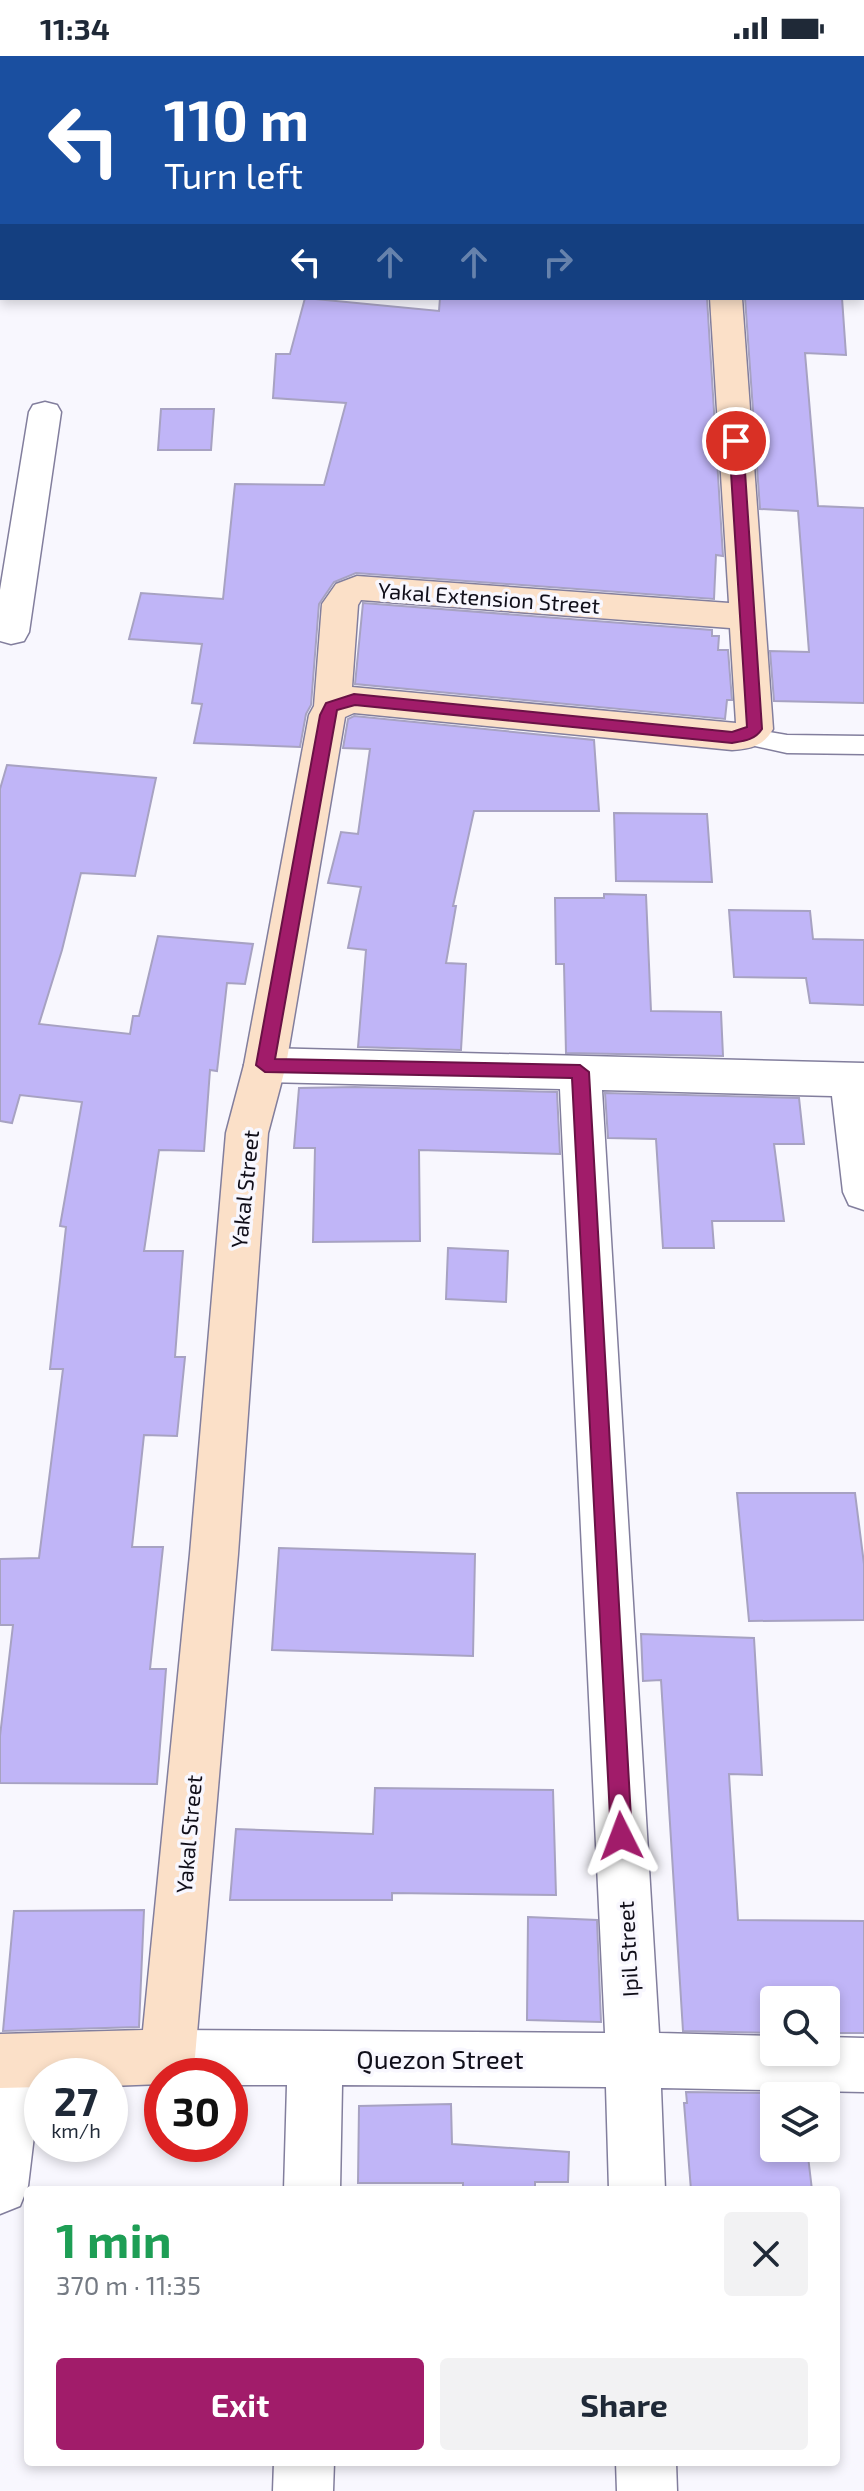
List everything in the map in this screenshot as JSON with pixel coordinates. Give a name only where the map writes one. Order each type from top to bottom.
[{"type":"street","points":[[332,707],[354,700],[732,737],[750,732],[748,617],[726,300]]},
{"type":"street","points":[[0,667],[45,412]]},
{"type":"street","name":"Yakal Extension Street","points":[[332,707],[340,604],[348,592],[357,588],[748,617]]},
{"type":"street","name":"Yakal Street","points":[[168,2057],[214,1554],[247,1133],[265,1065],[327,715],[332,707]]},
{"type":"street","points":[[265,1065],[858,1080],[864,1192]]},
{"type":"street","name":"Ipil Street","points":[[580,1072],[633,2060],[637,2186]]},
{"type":"street","points":[[312,2186],[315,2057]]},
{"type":"street","name":"Quezon Street","points":[[0,2186],[8,2061],[315,2057],[864,2065]]},
{"type":"street","points":[[303,2491],[304,2466]]},
{"type":"street","points":[[646,2466],[647,2491]]},
{"type":"lane","points":[[750,732],[787,744],[864,745]]},
{"type":"building","points":[[304,300],[439,311],[440,300],[707,300],[723,556],[716,555],[714,599],[356,573],[334,582],[319,604],[311,705],[306,714],[300,747],[194,743],[202,704],[192,703],[202,644],[129,639],[141,593],[223,599],[235,484],[324,485],[346,403],[273,398],[276,354],[290,354]]},
{"type":"building","points":[[745,300],[842,300],[846,355],[805,353],[818,506],[864,508],[864,703],[774,701],[770,651],[809,652],[798,511],[760,509]]},
{"type":"building","points":[[161,409],[214,409],[211,450],[158,450]]},
{"type":"building","points":[[363,603],[712,630],[712,636],[719,636],[718,650],[728,650],[732,700],[727,700],[725,719],[355,684]]},
{"type":"building","points":[[354,716],[594,740],[599,811],[474,811],[453,906],[456,906],[446,963],[466,964],[461,1050],[358,1047],[366,950],[348,948],[361,887],[328,883],[341,832],[358,834],[370,749],[343,748],[348,719]]},
{"type":"building","points":[[7,765],[156,778],[135,876],[81,873],[39,1024],[130,1034],[133,1016],[139,1016],[158,936],[253,944],[245,984],[227,983],[217,1071],[210,1070],[204,1151],[159,1150],[144,1251],[183,1251],[175,1357],[185,1357],[177,1436],[144,1435],[132,1547],[163,1547],[150,1669],[166,1669],[157,1784],[0,1783],[0,1736],[13,1625],[0,1625],[0,1559],[39,1558],[63,1369],[50,1369],[66,1227],[60,1226],[82,1102],[20,1095],[12,1123],[0,1121],[0,789]]},
{"type":"building","points":[[614,813],[707,814],[712,882],[616,881]]},
{"type":"building","points":[[604,894],[646,895],[651,1011],[721,1012],[723,1056],[566,1053],[564,964],[556,964],[555,898],[604,898]]},
{"type":"building","points":[[729,910],[810,911],[813,939],[864,940],[864,1005],[810,1003],[806,978],[734,977]]},
{"type":"building","points":[[299,1088],[557,1092],[560,1154],[419,1150],[420,1241],[313,1242],[315,1148],[294,1148]]},
{"type":"building","points":[[605,1093],[799,1098],[804,1144],[774,1144],[784,1221],[712,1221],[714,1248],[663,1248],[656,1139],[608,1138]]},
{"type":"building","points":[[448,1248],[508,1251],[506,1302],[446,1299]]},
{"type":"building","points":[[737,1493],[855,1493],[864,1564],[864,1620],[749,1621]]},
{"type":"building","points":[[279,1548],[475,1554],[473,1656],[272,1650]]},
{"type":"building","points":[[641,1634],[754,1638],[762,1775],[729,1774],[738,1920],[864,1921],[864,2033],[840,2033],[840,1986],[760,1986],[760,2033],[683,2031],[661,1680],[643,1681]]},
{"type":"building","points":[[375,1788],[553,1790],[556,1895],[392,1893],[392,1900],[230,1900],[236,1829],[373,1834]]},
{"type":"building","points":[[144,1910],[139,2027],[3,2031],[14,1911]]},
{"type":"building","points":[[528,1917],[597,1920],[601,2022],[527,2020]]},
{"type":"building","points":[[686,2092],[760,2093],[760,2162],[809,2162],[812,2186],[691,2186],[684,2103],[687,2103]]},
{"type":"building","points":[[451,2104],[452,2144],[569,2152],[568,2182],[535,2182],[535,2186],[358,2183],[359,2106]]},
{"type":"route","points":[[621,1836],[580,1072],[265,1065],[327,715],[332,707],[342,701],[354,700],[732,737],[745,736],[755,729],[736,441]]}]
